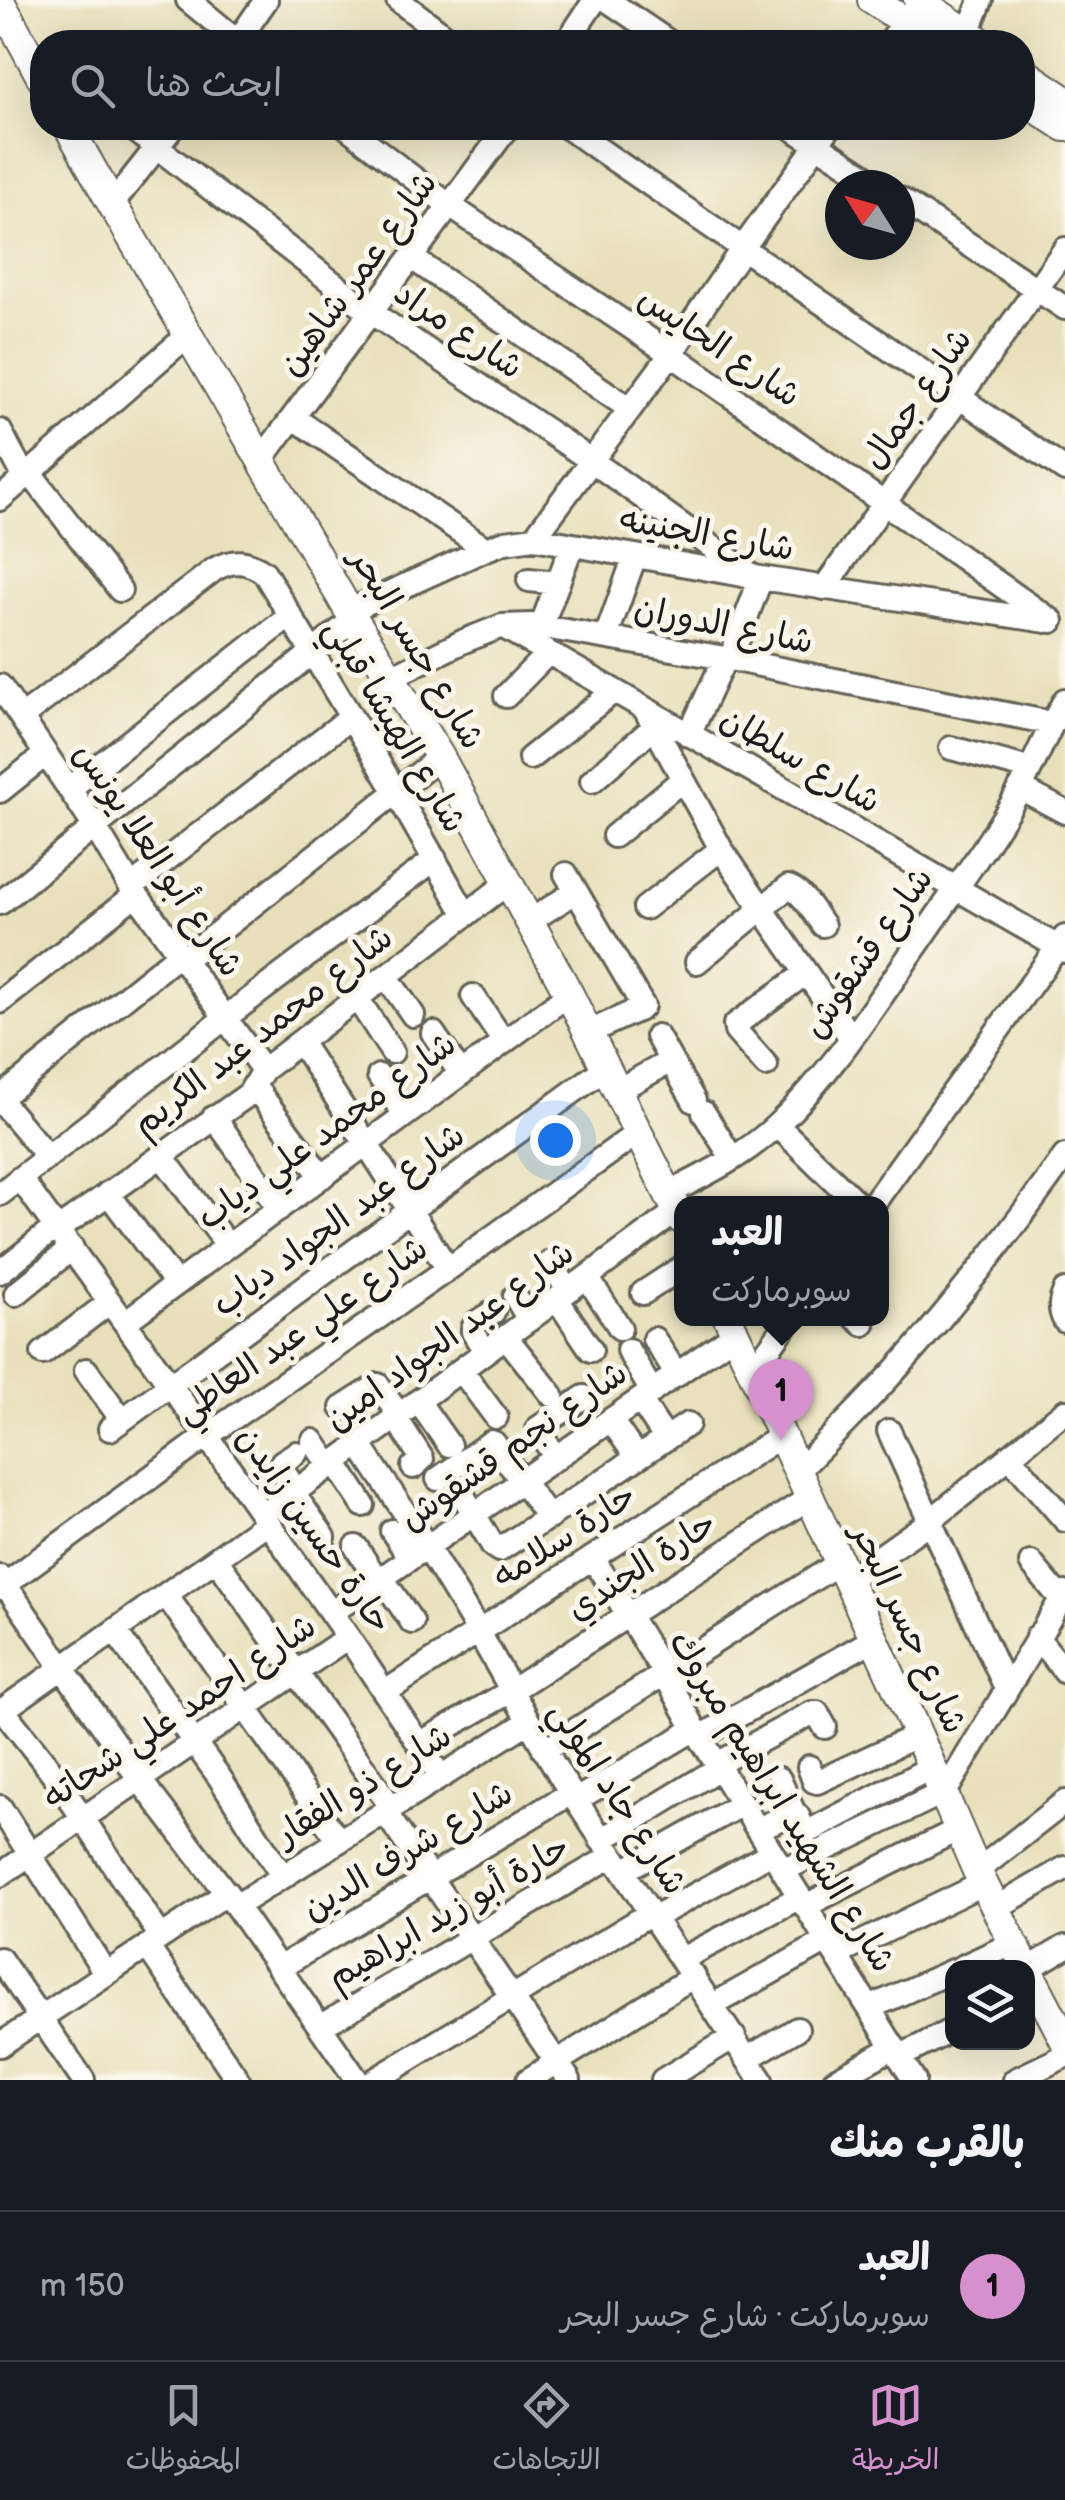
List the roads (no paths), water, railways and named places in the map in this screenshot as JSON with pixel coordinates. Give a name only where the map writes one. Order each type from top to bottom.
[{"type":"main road","points":[[872,0],[904,21],[942,30]]},
{"type":"main road","points":[[0,1],[10,32],[30,61]]},
{"type":"main road","points":[[1035,80],[1065,100]]},
{"type":"main road","points":[[1035,107],[1065,127]]},
{"type":"main road","name":"شارع جسر البحر","points":[[77,140],[352,615],[440,757],[589,1032],[674,1204]]},
{"type":"main road","name":"شارع جسر البحر","points":[[732,1326],[986,1887],[1023,1960]]},
{"type":"main road","name":"شارع جسر البحر","points":[[1035,1983],[1065,2041]]},
{"type":"street","points":[[188,0],[224,30]]},
{"type":"street","points":[[246,30],[266,0]]},
{"type":"street","points":[[398,0],[437,30]]},
{"type":"street","points":[[575,30],[596,0]]},
{"type":"street","points":[[607,0],[651,30]]},
{"type":"street","points":[[976,30],[981,0]]},
{"type":"street","name":"شارع مراد","points":[[146,140],[372,313],[592,460],[757,578]]},
{"type":"street","points":[[112,204],[162,140]]},
{"type":"street","name":"شارع الحايس","points":[[364,140],[450,206],[1059,622]]},
{"type":"street","name":"شارع عمر شاهين","points":[[262,459],[499,140]]},
{"type":"street","points":[[585,140],[1065,470]]},
{"type":"street","points":[[534,538],[671,354],[820,140]]},
{"type":"street","points":[[827,140],[861,170]]},
{"type":"street","points":[[915,209],[1065,308]]},
{"type":"street","name":"شارع جمال","points":[[824,588],[1065,249]]},
{"type":"street","points":[[412,258],[630,410]]},
{"type":"street","points":[[0,500],[188,335]]},
{"type":"street","points":[[294,418],[486,549]]},
{"type":"street","points":[[0,431],[27,475],[120,590]]},
{"type":"street","name":"شارع الجنينه","points":[[0,903],[312,653],[352,615],[505,542],[534,538],[757,578],[1059,622]]},
{"type":"street","points":[[541,627],[572,545]]},
{"type":"street","points":[[606,637],[635,556]]},
{"type":"street","name":"شارع الهيشا قبلي","points":[[22,717],[215,568],[227,562],[253,564],[264,572],[466,914]]},
{"type":"street","points":[[689,735],[727,659],[757,578]]},
{"type":"street","points":[[528,580],[558,583]]},
{"type":"street","points":[[69,789],[290,616]]},
{"type":"street","name":"شارع الدوران","points":[[391,677],[502,626],[541,627],[1051,723]]},
{"type":"street","name":"شارع سلطان","points":[[502,626],[614,692],[650,719],[689,735],[1063,945]]},
{"type":"street","points":[[506,696],[548,653]]},
{"type":"street","name":"شارع أبو العلا يونس","points":[[0,686],[134,890],[224,1018],[322,1177]]},
{"type":"street","points":[[530,758],[614,692]]},
{"type":"street","name":"شارع قشقوش","points":[[688,1196],[715,1170],[777,1125],[825,1071],[956,888],[1025,779],[1065,700]]},
{"type":"street","points":[[0,1002],[351,717]]},
{"type":"street","points":[[592,781],[650,719],[721,849],[850,1038]]},
{"type":"street","points":[[952,748],[1025,779],[1065,812]]},
{"type":"street","points":[[0,791],[46,754]]},
{"type":"street","points":[[47,1156],[0,1099],[440,757]]},
{"type":"street","points":[[614,836],[682,780]]},
{"type":"street","points":[[644,908],[721,849]]},
{"type":"street","points":[[0,1194],[435,859]]},
{"type":"street","name":"شارع محمد عبد الكريم","points":[[62,1235],[108,1193],[249,1094],[258,1078],[300,1042],[508,882]]},
{"type":"street","points":[[530,921],[570,883],[643,1006],[589,1032]]},
{"type":"street","points":[[697,962],[788,887],[793,888],[822,925]]},
{"type":"street","points":[[879,1196],[1063,945]]},
{"type":"street","points":[[766,1065],[736,1031],[736,1025],[806,973]]},
{"type":"street","points":[[386,976],[413,1015]]},
{"type":"street","name":"شارع محمد علي دياب","points":[[125,1322],[569,994]]},
{"type":"street","points":[[473,996],[504,1042]]},
{"type":"street","points":[[357,998],[392,1052]]},
{"type":"street","points":[[433,1033],[461,1074]]},
{"type":"street","points":[[657,1036],[732,1158]]},
{"type":"street","points":[[300,1042],[448,1269]]},
{"type":"street","name":"شارع عبد الجواد دياب","points":[[86,1370],[116,1424],[410,1210],[612,1078],[672,1061]]},
{"type":"street","points":[[379,1076],[406,1115]]},
{"type":"street","points":[[214,1117],[278,1209]]},
{"type":"street","points":[[777,1125],[850,1196]]},
{"type":"street","name":"شارع علي عبد العاطي","points":[[2,1583],[639,1132]]},
{"type":"street","points":[[160,1155],[228,1246]]},
{"type":"street","points":[[798,1471],[930,1331],[1062,1168]]},
{"type":"street","name":"حارة حسين زايدن","points":[[20,1178],[265,1518],[441,1777]]},
{"type":"street","points":[[108,1193],[176,1284]]},
{"type":"street","name":"شارع عبد الجواد امين","points":[[2,1711],[216,1559],[294,1492],[674,1210]]},
{"type":"street","points":[[0,1253],[24,1234]]},
{"type":"street","points":[[0,1272],[62,1235]]},
{"type":"street","points":[[16,1294],[62,1235]]},
{"type":"street","points":[[551,1262],[562,1295],[591,1350]]},
{"type":"street","points":[[643,1293],[674,1273]]},
{"type":"street","points":[[587,1277],[624,1339],[666,1439]]},
{"type":"street","points":[[1065,1291],[1060,1302],[1065,1321]]},
{"type":"street","points":[[516,1296],[529,1320]]},
{"type":"street","points":[[43,1352],[110,1302]]},
{"type":"street","points":[[486,1352],[472,1328],[493,1312]]},
{"type":"street","name":"شارع نجم قشقوش","points":[[331,1613],[677,1374],[732,1326]]},
{"type":"street","points":[[752,1372],[785,1326]]},
{"type":"street","points":[[506,1336],[552,1395]]},
{"type":"street","points":[[654,1339],[677,1374]]},
{"type":"street","points":[[460,1370],[496,1417]]},
{"type":"street","points":[[342,1408],[378,1385],[422,1459],[413,1467]]},
{"type":"street","points":[[584,1396],[538,1428],[538,1432],[592,1489]]},
{"type":"street","points":[[418,1401],[449,1445]]},
{"type":"street","points":[[544,1750],[664,1674],[929,1522],[1065,1411]]},
{"type":"street","points":[[611,1420],[638,1458]]},
{"type":"street","points":[[461,1492],[499,1550],[688,1424]]},
{"type":"street","points":[[889,1431],[1006,1688]]},
{"type":"street","name":"حارة سلامه","points":[[385,1692],[781,1436]]},
{"type":"street","points":[[438,1479],[491,1442],[549,1518]]},
{"type":"street","points":[[359,1444],[419,1552]]},
{"type":"street","points":[[324,1537],[280,1466],[305,1447],[332,1464],[364,1506]]},
{"type":"street","points":[[1009,1456],[1065,1520]]},
{"type":"street","name":"حارة الجندي","points":[[419,1744],[511,1690],[809,1498]]},
{"type":"street","points":[[392,1531],[419,1552]]},
{"type":"street","points":[[356,1547],[412,1622]]},
{"type":"street","name":"شارع جاد المولي","points":[[419,1552],[478,1632],[544,1750],[761,2080]]},
{"type":"street","name":"شارع الشهيد ابراهيم مبروك","points":[[593,1558],[914,2080]]},
{"type":"street","points":[[216,1559],[563,2071]]},
{"type":"street","points":[[375,2080],[653,1915],[940,1784],[1063,1596],[1031,1563]]},
{"type":"street","points":[[2,1583],[357,2080]]},
{"type":"street","points":[[166,1595],[339,1841]]},
{"type":"street","points":[[115,1631],[220,1778],[283,1877]]},
{"type":"street","name":"شارع احمد علي شحاته","points":[[0,1875],[348,1638]]},
{"type":"street","points":[[1037,1638],[1065,1672]]},
{"type":"street","name":"شارع شرف الدين","points":[[279,1968],[430,1877],[574,1797],[874,1639]]},
{"type":"street","points":[[2,1711],[56,1776],[83,1818],[238,2080]]},
{"type":"street","points":[[612,1856],[718,1766],[812,1713],[817,1713],[826,1727]]},
{"type":"street","name":"شارع ذو الفقار","points":[[0,2044],[154,1942],[283,1877],[528,1722]]},
{"type":"street","points":[[809,1767],[817,1782],[918,1735]]},
{"type":"street","points":[[779,1779],[794,1813],[808,1832],[940,1784]]},
{"type":"street","points":[[986,1887],[1065,1802]]},
{"type":"street","points":[[612,1856],[742,1804]]},
{"type":"street","points":[[0,1807],[106,1974]]},
{"type":"street","points":[[757,1829],[794,1813]]},
{"type":"street","points":[[528,2080],[563,2071],[688,1968],[802,1902],[960,1830]]},
{"type":"street","name":"حارة أبو زيد ابراهيم","points":[[320,2027],[612,1856]]},
{"type":"street","points":[[713,2005],[831,1948],[986,1887],[1065,1868]]},
{"type":"street","points":[[1035,1980],[1065,1947]]},
{"type":"street","points":[[0,1960],[83,2080]]},
{"type":"street","points":[[869,2008],[945,1974]]},
{"type":"street","points":[[748,2058],[797,2029]]},
{"type":"street","points":[[835,2080],[945,2033]]},
{"type":"street","points":[[663,2080],[734,2037]]},
{"type":"street","points":[[1015,2080],[1065,2056]]},
{"type":"place","name":"العبد","points":[[781,1441]]}]
